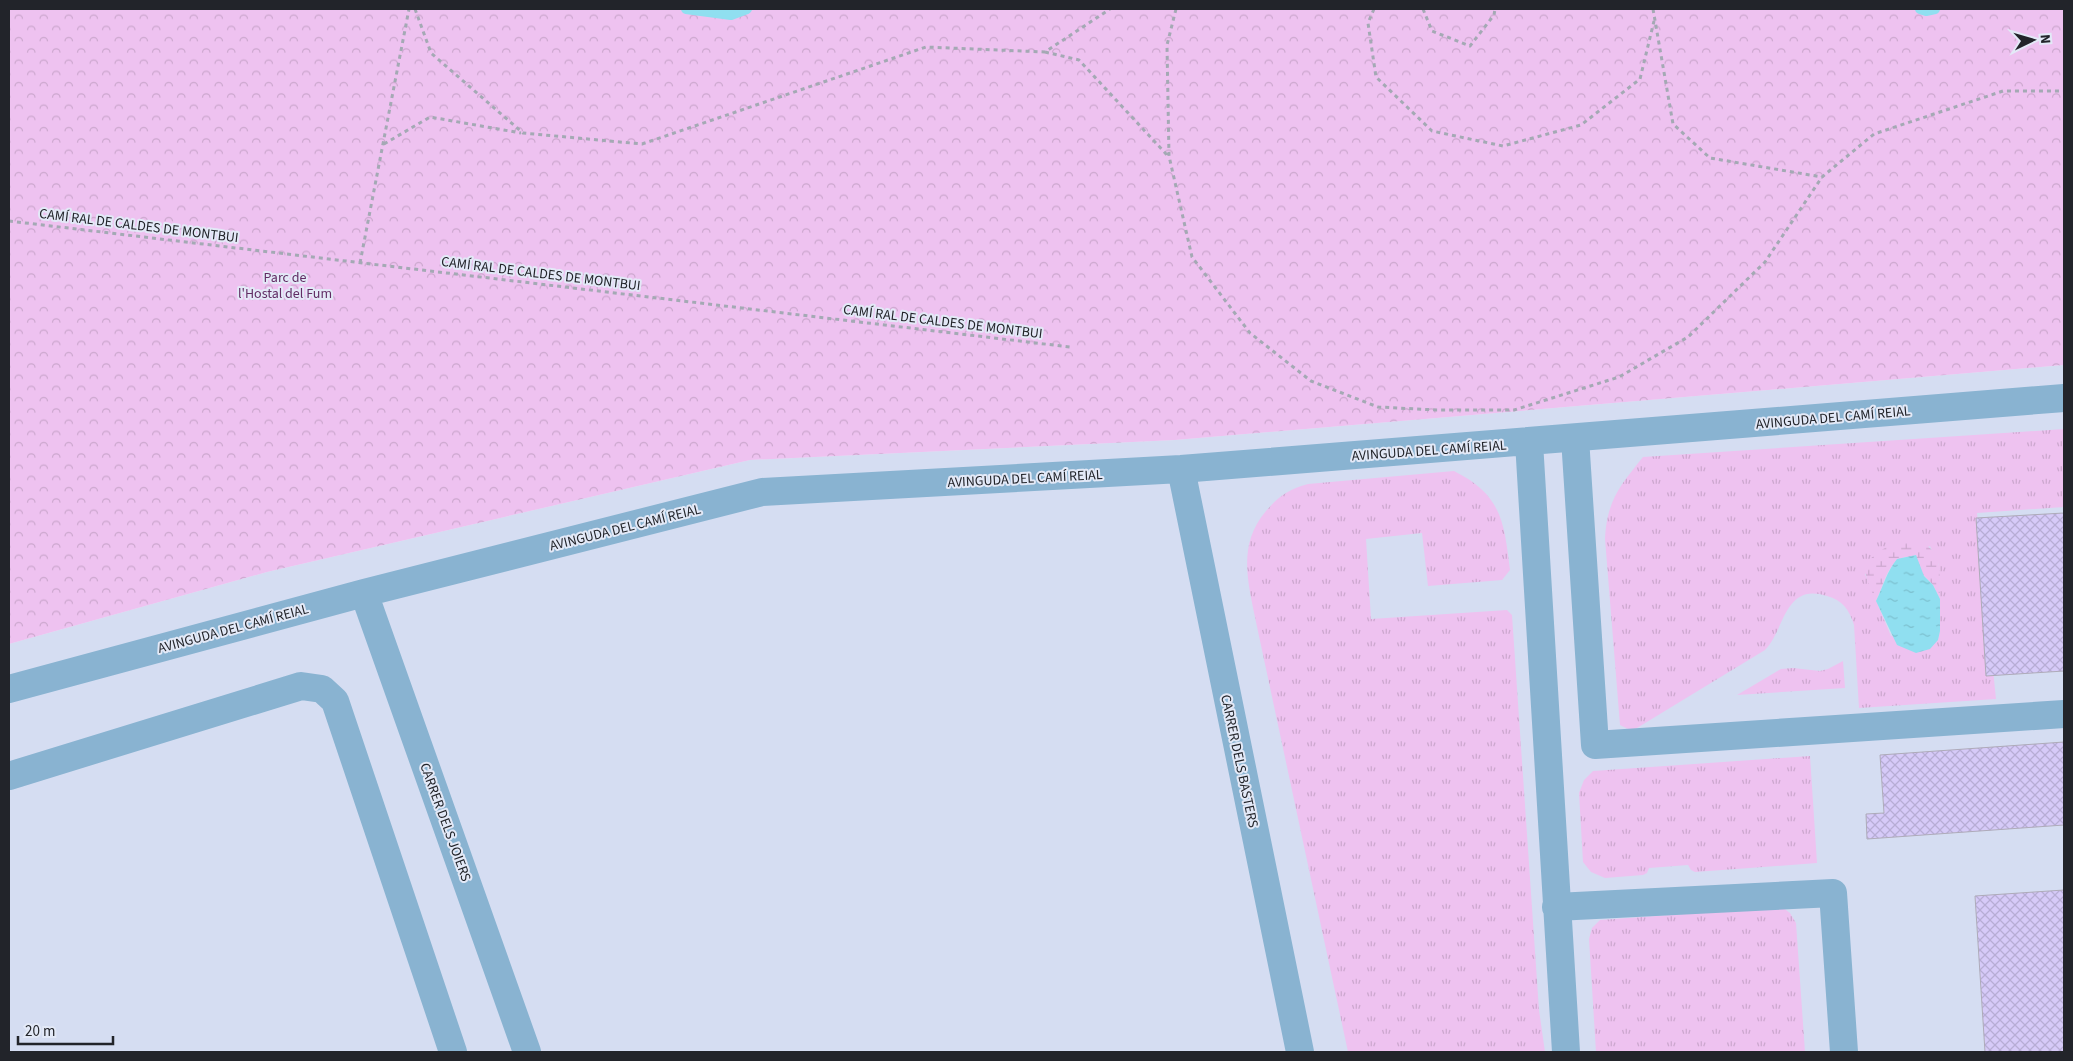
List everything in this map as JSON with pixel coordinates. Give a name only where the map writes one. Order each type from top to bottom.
[{"type":"street","name":"AVINGUDA DEL CAMÍ REIAL","points":[[9,689],[364,592],[762,492],[1181,469],[2064,398]]},
{"type":"street","points":[[1575,438],[1595,745],[2064,714]]},
{"type":"street","points":[[1528,442],[1566,1052]]},
{"type":"street","name":"CARRER DELS BASTERS","points":[[1181,469],[1300,1052]]},
{"type":"street","name":"CARRER DELS JOIERS","points":[[364,592],[527,1052]]},
{"type":"street","points":[[9,776],[301,686],[322,689],[335,701],[454,1052]]},
{"type":"street","points":[[1556,906],[1834,893],[1844,1052]]},
{"type":"path","points":[[360,262],[409,9]]},
{"type":"path","points":[[415,9],[431,53],[523,133]]},
{"type":"path","points":[[1045,52],[1110,9]]},
{"type":"path","points":[[1176,9],[1168,46],[1169,156],[1192,257],[1250,333],[1311,381],[1378,407],[1437,410],[1514,410],[1619,377],[1688,337],[1764,262],[1822,177],[1874,134],[2003,91],[2064,92]]},
{"type":"path","points":[[1374,9],[1368,23],[1376,76],[1432,131],[1503,146],[1581,125],[1640,79],[1655,18]]},
{"type":"path","points":[[1423,9],[1432,31],[1470,46],[1494,15],[1495,9]]},
{"type":"path","points":[[1653,9],[1674,124],[1710,158],[1822,177]]},
{"type":"path","points":[[384,145],[430,117],[523,133],[642,144],[926,48],[1045,52],[1079,60],[1169,156]]},
{"type":"path","name":"CAMÍ RAL DE CALDES DE MONTBUI","points":[[9,221],[1070,347]]},
{"type":"shaded area","points":[[2064,365],[2064,1052],[9,1052],[9,644],[267,572],[750,460],[1175,440]]},
{"type":"green space","name":"Parc de l'Hostal del Fum","points":[[9,9],[2064,9],[2064,365],[1175,440],[750,460],[267,572],[9,644]]},
{"type":"green space","points":[[2064,429],[2064,507],[1977,513],[1996,699],[1859,708],[1854,625],[1852,619],[1844,606],[1837,600],[1813,593],[1802,596],[1787,610],[1772,641],[1765,650],[1637,728],[1630,730],[1620,725],[1605,539],[1606,525],[1616,494],[1643,457]],"holes":[[[1930,546],[1939,565],[1940,630],[1938,640],[1891,636],[1865,574]]]},
{"type":"green space","points":[[1454,471],[1470,480],[1482,490],[1498,512],[1505,538],[1510,570],[1502,580],[1428,586],[1422,533],[1366,539],[1371,619],[1507,610],[1512,615],[1539,1010],[1545,1052],[1348,1052],[1253,607],[1248,578],[1248,551],[1251,537],[1266,511],[1280,497],[1295,488],[1308,484]]},
{"type":"green space","points":[[1907,540],[1928,547],[1938,560],[1940,599],[1933,585],[1905,556],[1894,563],[1890,569],[1876,601],[1866,575],[1866,568],[1869,562],[1880,551]]},
{"type":"green space","points":[[1843,661],[1845,688],[1737,695],[1781,669],[1793,668],[1820,671]]},
{"type":"green space","points":[[1810,756],[1817,863],[1695,872],[1688,865],[1649,868],[1647,873],[1643,875],[1605,878],[1591,872],[1583,862],[1579,793],[1584,780],[1593,771]]},
{"type":"green space","points":[[1782,907],[1790,913],[1796,923],[1805,1052],[1596,1052],[1589,939],[1592,928],[1600,920]]},
{"type":"water","points":[[1916,555],[1924,576],[1933,585],[1940,599],[1940,631],[1938,640],[1930,649],[1916,653],[1897,645],[1876,601],[1897,559]]},
{"type":"building","points":[[2064,513],[2064,671],[1986,676],[1976,518]]},
{"type":"building","points":[[2064,742],[2064,825],[1867,839],[1866,814],[1884,813],[1880,755]]},
{"type":"building","points":[[2064,890],[2064,1052],[1985,1052],[1975,896]]},
{"type":"waterway","points":[[686,9],[731,15],[747,9]]},
{"type":"waterway","points":[[1920,9],[1926,11],[1935,9]]}]
